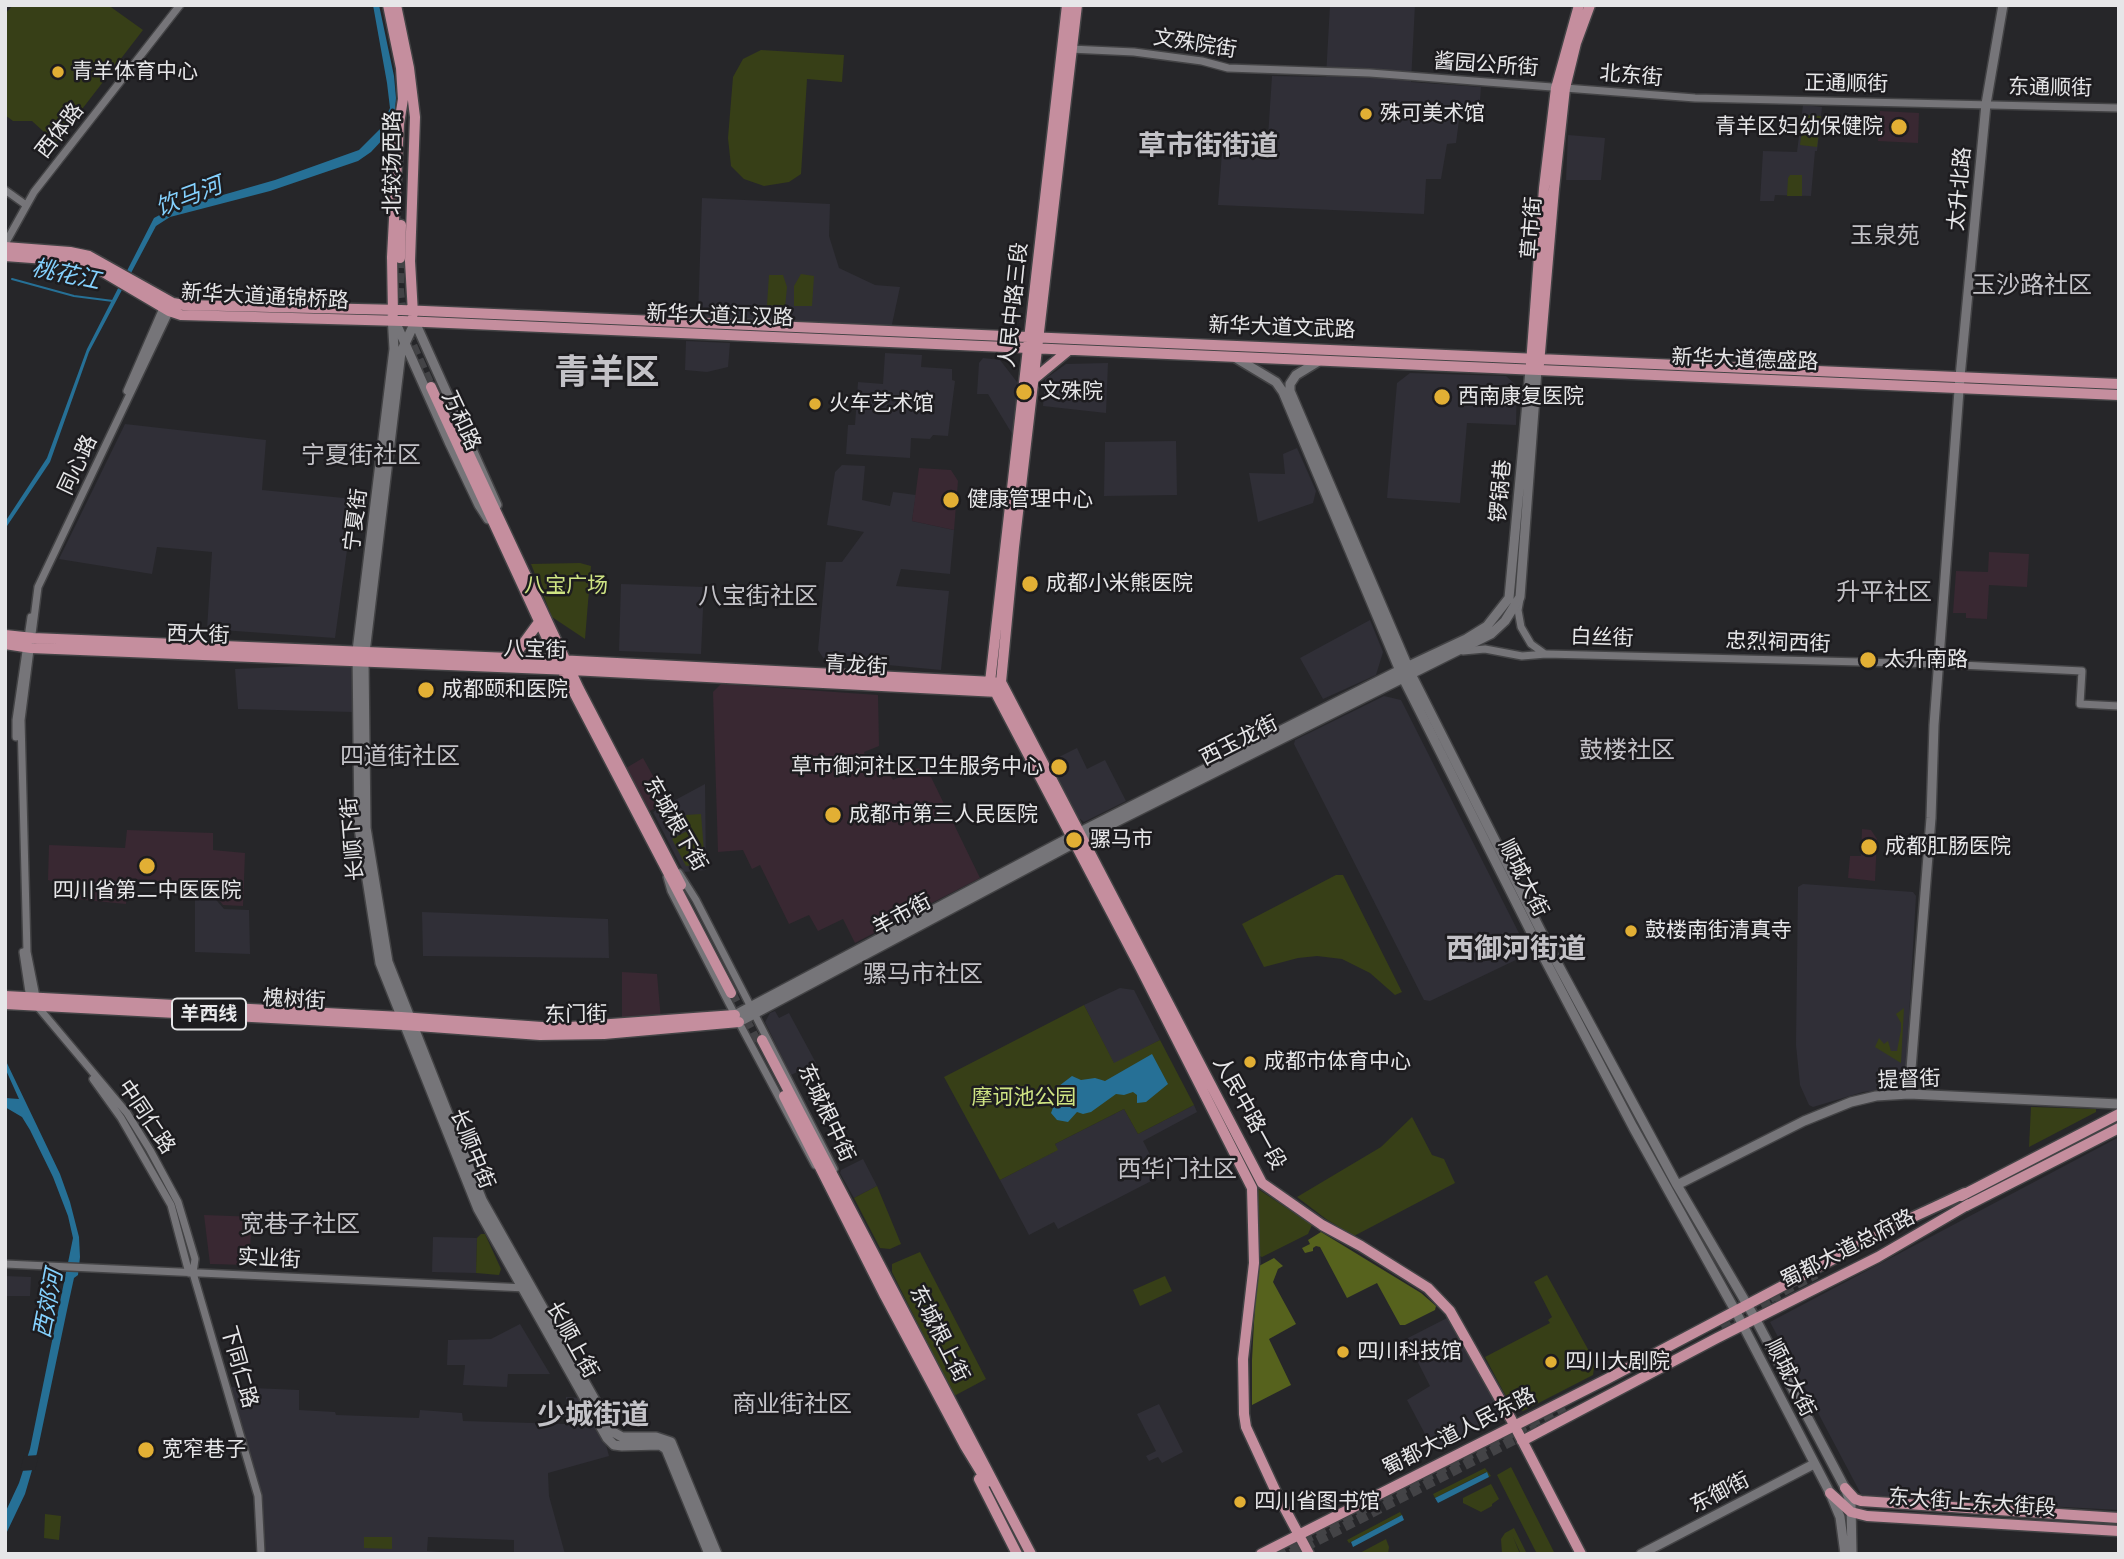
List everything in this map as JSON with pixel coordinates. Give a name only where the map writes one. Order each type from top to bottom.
[{"type":"main road","name":"北较场西路","points":[[388,5],[407,96],[415,117],[396,321]]},
{"type":"main road","name":"北较场西路","points":[[396,5],[409,68],[407,96],[399,124],[402,259],[415,322]]},
{"type":"main road","name":"人民中路三段","points":[[998,687],[1066,48],[1067,5]]},
{"type":"main road","name":"人民中路三段","points":[[1066,48],[1077,5]]},
{"type":"main road","points":[[1560,88],[1579,5]]},
{"type":"main road","points":[[1560,88],[1590,5]]},
{"type":"main road","name":"太升北路","points":[[1960,377],[1986,104],[2003,5]]},
{"type":"main road","name":"草市街","points":[[1533,370],[1536,359],[1544,188],[1560,88]]},
{"type":"main road","points":[[5,246],[89,256],[116,274]]},
{"type":"main road","points":[[5,256],[86,262],[116,274]]},
{"type":"main road","name":"新华大道通锦桥路","points":[[116,274],[181,315],[396,321]]},
{"type":"main road","name":"新华大道通锦桥路","points":[[168,305],[396,310]]},
{"type":"main road","name":"新华大道江汉路","points":[[396,310],[1035,337]]},
{"type":"main road","name":"新华大道江汉路","points":[[396,321],[1033,348]]},
{"type":"main road","name":"万和路","points":[[396,321],[479,505],[501,532]]},
{"type":"main road","name":"宁夏街","points":[[361,656],[396,321]]},
{"type":"main road","name":"万和路","points":[[415,322],[494,495],[501,532],[539,622],[564,665]]},
{"type":"main road","name":"宁夏街","points":[[361,656],[401,352],[415,322]]},
{"type":"main road","name":"新华大道文武路","points":[[1035,337],[1536,359]]},
{"type":"main road","name":"人民中路三段","points":[[998,687],[1034,379],[1033,348]]},
{"type":"main road","name":"新华大道文武路","points":[[1033,348],[1533,370]]},
{"type":"main road","points":[[1034,379],[1069,350]]},
{"type":"main road","name":"顺城大街","points":[[1234,357],[1276,382],[1283,392],[1405,672],[1542,954],[1633,1127],[1743,1325],[1830,1493],[1840,1517],[1844,1554]]},
{"type":"main road","name":"新华大道德盛路","points":[[1536,359],[2119,384]]},
{"type":"main road","name":"顺城大街","points":[[1319,361],[1296,375],[1290,384],[1290,391],[1405,672],[1548,946],[1677,1185],[1748,1305],[1845,1488],[1851,1512],[1852,1554]]},
{"type":"main road","name":"新华大道德盛路","points":[[1533,370],[2119,395]]},
{"type":"main road","name":"锣锅巷","points":[[1405,672],[1487,626],[1509,597],[1533,370]]},
{"type":"main road","name":"锣锅巷","points":[[1520,597],[1533,370]]},
{"type":"main road","points":[[1909,1094],[1926,885],[1934,725],[1960,377]]},
{"type":"main road","name":"万和路","points":[[434,386],[564,665]]},
{"type":"main road","points":[[1405,672],[1461,651],[1491,634],[1505,621],[1520,597]]},
{"type":"main road","points":[[512,659],[539,622]]},
{"type":"main road","points":[[5,635],[29,643]]},
{"type":"main road","points":[[5,644],[29,643]]},
{"type":"main road","name":"西大街","points":[[29,643],[361,656]]},
{"type":"main road","name":"八宝街","points":[[361,656],[512,659],[564,665],[596,673],[705,673]]},
{"type":"main road","name":"八宝街","points":[[361,656],[705,673]]},
{"type":"main road","name":"长顺下街","points":[[361,656],[366,828],[384,944],[407,1022]]},
{"type":"main road","name":"东城根下街","points":[[564,665],[581,693],[666,863]]},
{"type":"main road","name":"东城根下街","points":[[564,665],[666,863]]},
{"type":"main road","name":"西玉龙街","points":[[1076,838],[1405,672]]},
{"type":"main road","points":[[581,693],[596,673]]},
{"type":"main road","name":"青龙街","points":[[705,673],[998,687]]},
{"type":"main road","name":"人民中路一段","points":[[998,687],[1252,1188],[1254,1263],[1243,1359],[1244,1415],[1256,1449],[1307,1553]]},
{"type":"main road","name":"人民中路一段","points":[[1076,838],[1262,1183],[1322,1225],[1428,1288],[1450,1311],[1581,1554]]},
{"type":"main road","name":"羊市街","points":[[737,1018],[1076,838]]},
{"type":"main road","points":[[666,863],[733,991]]},
{"type":"main road","name":"槐树街","points":[[5,996],[33,1002]]},
{"type":"main road","name":"槐树街","points":[[5,1004],[33,1002],[407,1022]]},
{"type":"main road","name":"东门街","points":[[407,1022],[556,1028],[737,1018]]},
{"type":"main road","name":"长顺中街","points":[[407,1022],[475,1203],[527,1288]]},
{"type":"main road","points":[[759,1041],[831,1180]]},
{"type":"main road","name":"提督街","points":[[1677,1185],[1833,1109],[1876,1096],[1909,1094],[2119,1104]]},
{"type":"main road","name":"蜀都大道总府路","points":[[1743,1325],[1909,1219],[2119,1114]]},
{"type":"main road","name":"蜀都大道总府路","points":[[1748,1305],[1920,1234],[1969,1204],[2119,1128]]},
{"type":"main road","name":"东城根中街","points":[[831,1180],[862,1238]]},
{"type":"main road","points":[[1252,1188],[1262,1183]]},
{"type":"main road","name":"东城根上街","points":[[862,1238],[1017,1554]]},
{"type":"main road","name":"东城根上街","points":[[862,1238],[978,1450],[1031,1554]]},
{"type":"main road","name":"长顺上街","points":[[527,1288],[607,1438],[622,1447],[660,1445],[666,1449],[709,1554]]},
{"type":"main road","name":"长顺上街","points":[[527,1288],[612,1432],[622,1437],[656,1437],[671,1442],[716,1554]]},
{"type":"main road","name":"蜀都大道人民东路","points":[[1268,1553],[1298,1535],[1748,1305]]},
{"type":"main road","name":"蜀都大道人民东路","points":[[1522,1441],[1743,1325]]},
{"type":"main road","name":"东城根上街","points":[[965,1446],[978,1465],[1024,1554]]},
{"type":"main road","name":"东城根上街","points":[[978,1450],[997,1475],[1039,1554]]},
{"type":"main road","name":"东御街","points":[[1641,1554],[1814,1464]]},
{"type":"main road","name":"东大街上东大街段","points":[[1845,1488],[1855,1499],[1861,1501],[2119,1518]]},
{"type":"main road","points":[[1830,1493],[1851,1512]]},
{"type":"main road","points":[[1894,1516],[1890,1506],[1895,1503]]},
{"type":"main road","name":"东大街上东大街段","points":[[1851,1512],[1867,1516],[2119,1531]]},
{"type":"street","name":"西体路","points":[[5,246],[26,205],[180,5]]},
{"type":"street","name":"文殊院街","points":[[1066,48],[1134,52],[1202,61],[1228,68],[1413,77]]},
{"type":"street","name":"酱园公所街","points":[[1413,77],[1560,88]]},
{"type":"street","name":"北东街","points":[[1560,88],[1704,99]]},
{"type":"street","name":"正通顺街","points":[[1704,99],[1986,104]]},
{"type":"street","name":"东通顺街","points":[[1986,104],[2116,107]]},
{"type":"street","points":[[5,190],[26,205]]},
{"type":"street","name":"同心路","points":[[33,1002],[24,914],[21,720],[38,587],[168,305]]},
{"type":"street","name":"白丝街","points":[[1520,597],[1518,610],[1521,627],[1531,644],[1546,654]]},
{"type":"street","name":"白丝街","points":[[1461,651],[1485,649],[1522,656],[1546,654],[1657,657]]},
{"type":"street","name":"忠烈祠西街","points":[[1657,657],[1940,664],[2082,671],[2080,704],[2119,706]]},
{"type":"street","name":"东城根下街","points":[[666,863],[696,900],[753,1009]]},
{"type":"street","name":"东城根下街","points":[[666,863],[671,891],[737,1018]]},
{"type":"street","name":"下同仁路","points":[[33,1002],[121,1118],[171,1205],[258,1496],[261,1554]]},
{"type":"street","name":"东城根中街","points":[[753,1009],[823,1143],[834,1169],[831,1180]]},
{"type":"street","name":"东城根中街","points":[[737,1018],[808,1156],[831,1180]]},
{"type":"street","name":"实业街","points":[[5,1264],[527,1288]]},
{"type":"shaded area","points":[[1330,5],[1415,5],[1411,82],[1481,87],[1479,114],[1460,113],[1456,143],[1447,144],[1441,179],[1426,179],[1424,214],[1218,205],[1222,153],[1242,154],[1243,149],[1267,152],[1272,76],[1326,77]]},
{"type":"shaded area","points":[[1803,105],[1822,107],[1811,196],[1775,195],[1774,201],[1760,201],[1763,151],[1797,152]]},
{"type":"shaded area","name":"青羊区妇幼保健院","points":[[1880,111],[1919,113],[1918,143],[1878,141]]},
{"type":"shaded area","points":[[1568,135],[1605,138],[1601,180],[1566,180]]},
{"type":"shaded area","points":[[702,198],[830,204],[829,236],[839,268],[875,285],[900,287],[891,329],[698,317]]},
{"type":"shaded area","points":[[686,341],[730,343],[728,367],[707,372],[685,370]]},
{"type":"shaded area","points":[[885,353],[922,355],[921,367],[952,369],[952,380],[955,381],[948,436],[911,438],[910,458],[846,454],[848,425],[855,425],[858,382],[883,384]]},
{"type":"shaded area","points":[[983,358],[1000,360],[1017,382],[1014,437],[988,394],[977,394],[979,363]]},
{"type":"shaded area","points":[[1108,363],[1106,413],[1043,406],[1045,379],[1066,364]]},
{"type":"shaded area","points":[[1410,373],[1506,376],[1517,386],[1516,425],[1467,423],[1460,503],[1387,498],[1397,383]]},
{"type":"shaded area","points":[[125,424],[266,440],[262,490],[354,499],[335,638],[207,629],[212,552],[157,547],[152,574],[59,559]]},
{"type":"shaded area","points":[[1176,441],[1177,495],[1104,496],[1105,442]]},
{"type":"shaded area","points":[[1297,448],[1316,491],[1313,503],[1258,522],[1249,473],[1285,474],[1283,454]]},
{"type":"shaded area","points":[[842,465],[865,466],[862,500],[890,506],[893,492],[916,495],[912,521],[954,530],[950,574],[901,569],[896,586],[949,591],[941,670],[824,659],[818,650],[826,562],[842,562],[864,532],[827,525],[835,472]]},
{"type":"shaded area","points":[[919,468],[951,470],[958,481],[954,530],[912,521]]},
{"type":"shaded area","points":[[1989,552],[2029,554],[2027,587],[1989,585],[1987,619],[1966,618],[1966,613],[1953,613],[1956,571],[1988,572]]},
{"type":"shaded area","points":[[621,584],[704,587],[701,654],[619,651]]},
{"type":"shaded area","points":[[1370,620],[1383,652],[1376,675],[1323,699],[1300,658]]},
{"type":"shaded area","points":[[354,664],[353,712],[238,709],[235,669]]},
{"type":"shaded area","name":"成都市第三人民医院","points":[[721,684],[878,695],[879,746],[864,752],[869,771],[885,766],[893,780],[918,768],[931,777],[980,878],[855,943],[843,919],[818,931],[809,915],[789,924],[760,865],[752,869],[743,850],[718,852],[713,692]]},
{"type":"shaded area","points":[[1384,696],[1401,700],[1526,947],[1522,957],[1430,1001],[1424,1000],[1294,744],[1295,740]]},
{"type":"shaded area","points":[[1077,748],[1087,769],[1105,760],[1126,801],[1084,822],[1075,815],[1049,762]]},
{"type":"shaded area","points":[[643,758],[667,801],[650,811],[626,768]]},
{"type":"shaded area","points":[[705,784],[706,870],[684,872],[653,812]]},
{"type":"shaded area","name":"成都肛肠医院","points":[[1862,829],[1871,830],[1877,839],[1875,881],[1848,878],[1850,856],[1861,856]]},
{"type":"shaded area","name":"四川省第二中医医院","points":[[127,830],[213,833],[213,850],[245,853],[243,906],[223,905],[213,892],[172,882],[128,879],[126,904],[64,898],[62,884],[48,880],[49,845],[125,848]]},
{"type":"shaded area","points":[[1803,884],[1913,892],[1916,896],[1905,1085],[1899,1088],[1863,1092],[1813,1107],[1809,1105],[1800,1085],[1796,1045],[1798,887]]},
{"type":"shaded area","points":[[195,891],[211,894],[224,909],[249,910],[250,954],[195,952]]},
{"type":"shaded area","points":[[422,912],[608,919],[609,958],[423,956]]},
{"type":"shaded area","points":[[622,972],[657,974],[661,1020],[622,1022]]},
{"type":"shaded area","points":[[1120,988],[1134,990],[1160,1040],[1114,1064],[1084,1005]]},
{"type":"shaded area","points":[[775,1011],[779,1018],[789,1013],[816,1063],[791,1075],[765,1022],[770,1013]]},
{"type":"shaded area","points":[[1194,1105],[1197,1112],[1143,1141],[1161,1176],[1058,1229],[1054,1222],[1029,1235],[1000,1180],[1057,1150],[1055,1144],[1124,1109],[1138,1134]]},
{"type":"shaded area","points":[[2119,1137],[2119,1510],[1862,1496],[1770,1322]]},
{"type":"shaded area","points":[[863,1159],[877,1186],[854,1198],[840,1173]]},
{"type":"shaded area","points":[[204,1215],[258,1217],[257,1232],[251,1233],[249,1265],[210,1264]]},
{"type":"shaded area","points":[[433,1237],[477,1238],[476,1273],[432,1272]]},
{"type":"shaded area","points":[[5,1276],[31,1277],[30,1296],[5,1296]]},
{"type":"shaded area","points":[[1447,1318],[1454,1325],[1501,1410],[1499,1416],[1437,1448],[1425,1434],[1407,1400],[1430,1386],[1406,1339]]},
{"type":"shaded area","points":[[520,1324],[550,1374],[508,1374],[507,1387],[463,1385],[465,1365],[447,1365],[448,1340],[491,1339]]},
{"type":"shaded area","name":"宽窄巷子","points":[[229,1387],[299,1390],[299,1410],[335,1412],[336,1415],[419,1418],[420,1410],[462,1413],[463,1421],[565,1424],[566,1397],[581,1398],[605,1441],[609,1456],[548,1473],[549,1496],[565,1554],[514,1554],[514,1540],[428,1537],[427,1551],[465,1554],[266,1554],[259,1490]]},
{"type":"shaded area","points":[[1159,1404],[1183,1452],[1162,1463],[1158,1457],[1149,1461],[1146,1456],[1156,1451],[1137,1414]]},
{"type":"green space","name":"青羊体育中心","points":[[13,5],[108,5],[143,30],[56,143],[32,121],[13,121],[5,115],[5,14]]},
{"type":"green space","points":[[761,50],[844,55],[842,82],[807,79],[801,174],[789,182],[764,186],[744,179],[731,166],[728,138],[733,77],[743,59]]},
{"type":"green space","points":[[1804,115],[1821,116],[1817,147],[1800,145]]},
{"type":"green space","points":[[1790,175],[1802,175],[1802,196],[1787,196]]},
{"type":"green space","points":[[801,274],[814,276],[812,306],[794,306],[794,286]]},
{"type":"green space","points":[[769,275],[783,275],[787,287],[785,307],[767,305]]},
{"type":"green space","name":"八宝广场","points":[[580,563],[591,566],[585,639],[552,617],[531,564]]},
{"type":"green space","points":[[701,814],[705,864],[686,866],[672,839],[687,831],[686,815]]},
{"type":"green space","points":[[1336,875],[1343,875],[1402,992],[1395,995],[1370,973],[1342,959],[1317,956],[1264,967],[1242,924]]},
{"type":"green space","name":"摩诃池公园","points":[[1084,1005],[1114,1063],[1160,1040],[1194,1105],[1138,1134],[1124,1109],[1055,1144],[1058,1150],[1000,1180],[944,1077]]},
{"type":"green space","points":[[1904,1008],[1901,1063],[1875,1047],[1879,1038],[1884,1044],[1888,1041],[1891,1051],[1897,1051],[1901,1023],[1896,1014]]},
{"type":"green space","points":[[2031,1107],[2096,1109],[2096,1112],[2029,1147]]},
{"type":"green space","points":[[1412,1117],[1432,1155],[1444,1159],[1455,1183],[1354,1236],[1297,1197],[1381,1147]]},
{"type":"green space","points":[[877,1186],[901,1244],[890,1249],[880,1248],[854,1198]]},
{"type":"green space","points":[[1258,1189],[1312,1225],[1308,1234],[1262,1257],[1257,1255]]},
{"type":"green space","points":[[1321,1232],[1421,1293],[1436,1306],[1435,1310],[1400,1325],[1377,1283],[1347,1298],[1320,1247],[1316,1246],[1313,1251],[1305,1253],[1302,1248],[1310,1244],[1308,1240]]},
{"type":"green space","points":[[485,1234],[501,1269],[499,1275],[476,1273],[477,1238]]},
{"type":"green space","points":[[920,1252],[986,1379],[954,1396],[892,1272],[892,1264]]},
{"type":"green space","points":[[1274,1258],[1283,1266],[1278,1269],[1273,1282],[1296,1324],[1269,1339],[1291,1385],[1252,1405],[1257,1267]]},
{"type":"green space","points":[[1547,1275],[1595,1362],[1593,1375],[1523,1411],[1511,1406],[1485,1357],[1550,1323],[1548,1320],[1552,1317],[1534,1282]]},
{"type":"green space","points":[[1165,1276],[1172,1291],[1140,1306],[1133,1290]]},
{"type":"green space","points":[[1511,1467],[1555,1554],[1537,1554],[1497,1475]]},
{"type":"green space","points":[[1485,1468],[1491,1476],[1486,1472],[1435,1498],[1433,1494]]},
{"type":"green space","points":[[1491,1484],[1499,1499],[1492,1506],[1481,1512],[1463,1503],[1463,1498]]},
{"type":"green space","points":[[1400,1512],[1402,1515],[1349,1543],[1347,1540]]},
{"type":"green space","points":[[45,1514],[61,1516],[59,1540],[44,1538]]},
{"type":"green space","points":[[1514,1528],[1527,1554],[1521,1554],[1513,1537],[1520,1554],[1502,1554],[1501,1539]]},
{"type":"green space","points":[[364,1537],[392,1537],[392,1549],[364,1548]]},
{"type":"green space","points":[[1386,1539],[1388,1554],[1358,1554]]},
{"type":"water","points":[[373,5],[379,5],[396,98],[394,122],[385,137],[358,161],[270,191],[170,217],[156,226],[89,352],[50,462],[5,529],[5,522],[47,458],[87,349],[154,218],[167,211],[275,180],[359,150],[382,127],[390,108]]},
{"type":"water","points":[[1152,1054],[1168,1084],[1146,1102],[1137,1103],[1137,1095],[1133,1092],[1116,1094],[1091,1112],[1077,1112],[1068,1122],[1057,1120],[1051,1113],[1057,1097],[1055,1089],[1072,1076],[1081,1080],[1095,1078],[1105,1081]]},
{"type":"water","points":[[5,1059],[60,1174],[79,1237],[80,1257],[37,1453],[25,1494],[5,1536],[5,1513],[19,1483],[30,1449],[73,1238],[68,1216],[53,1177],[30,1130],[22,1117],[5,1107],[5,1098],[19,1099],[5,1068]]},
{"type":"water","points":[[1487,1472],[1489,1477],[1438,1503],[1435,1498]]},
{"type":"water","points":[[1402,1515],[1404,1520],[1353,1547],[1351,1542]]},
{"type":"pier","points":[[39,1455],[35,1470],[20,1471],[24,1456]]},
{"type":"waterway","name":"桃花江","points":[[12,279],[74,296],[113,301]]},
{"type":"tunnel","points":[[400,258],[402,317],[431,387]]},
{"type":"tunnel","points":[[731,993],[757,1042]]},
{"type":"tunnel","points":[[1770,1298],[1816,1274]]},
{"type":"tunnel","points":[[1723,1330],[1781,1299]]},
{"type":"tunnel","points":[[1276,1554],[1564,1406]]},
{"type":"tunnel","points":[[1291,1554],[1537,1428]]},
{"type":"place","name":"青羊体育中心","points":[[58,72]]},
{"type":"place","name":"殊可美术馆","points":[[1366,114]]},
{"type":"place","name":"青羊区妇幼保健院","points":[[1899,127]]},
{"type":"place","name":"文殊院","points":[[1024,392]]},
{"type":"place","name":"西南康复医院","points":[[1442,397]]},
{"type":"place","name":"火车艺术馆","points":[[815,404]]},
{"type":"place","name":"健康管理中心","points":[[951,500]]},
{"type":"place","name":"成都小米熊医院","points":[[1030,584]]},
{"type":"place","name":"太升南路","points":[[1868,660]]},
{"type":"place","name":"成都颐和医院","points":[[426,690]]},
{"type":"place","name":"草市御河社区卫生服务中心","points":[[1059,767]]},
{"type":"place","name":"成都市第三人民医院","points":[[833,815]]},
{"type":"place","name":"骡马市","points":[[1074,840]]},
{"type":"place","name":"成都肛肠医院","points":[[1869,847]]},
{"type":"place","name":"四川省第二中医医院","points":[[147,866]]},
{"type":"place","name":"鼓楼南街清真寺","points":[[1631,931]]},
{"type":"place","name":"成都市体育中心","points":[[1250,1062]]},
{"type":"place","name":"四川科技馆","points":[[1343,1352]]},
{"type":"place","name":"四川大剧院","points":[[1551,1362]]},
{"type":"place","name":"宽窄巷子","points":[[146,1450]]},
{"type":"place","name":"四川省图书馆","points":[[1240,1502]]},
{"type":"district","name":"草市街街道","points":[[1208,147]]},
{"type":"district","name":"玉泉苑","points":[[1885,236]]},
{"type":"district","name":"玉沙路社区","points":[[2032,286]]},
{"type":"district","name":"青羊区","points":[[607,374]]},
{"type":"district","name":"宁夏街社区","points":[[361,456]]},
{"type":"district","name":"升平社区","points":[[1884,593]]},
{"type":"district","name":"八宝街社区","points":[[758,597]]},
{"type":"district","name":"鼓楼社区","points":[[1627,751]]},
{"type":"district","name":"四道街社区","points":[[400,757]]},
{"type":"district","name":"西御河街道","points":[[1516,950]]},
{"type":"district","name":"骡马市社区","points":[[923,975]]},
{"type":"district","name":"西华门社区","points":[[1177,1170]]},
{"type":"district","name":"宽巷子社区","points":[[300,1225]]},
{"type":"district","name":"商业街社区","points":[[792,1405]]},
{"type":"district","name":"少城街道","points":[[593,1416]]},
{"type":"water label","name":"饮马河","points":[[189,197]]},
{"type":"water label","name":"西郊河","points":[[49,1304]]}]
